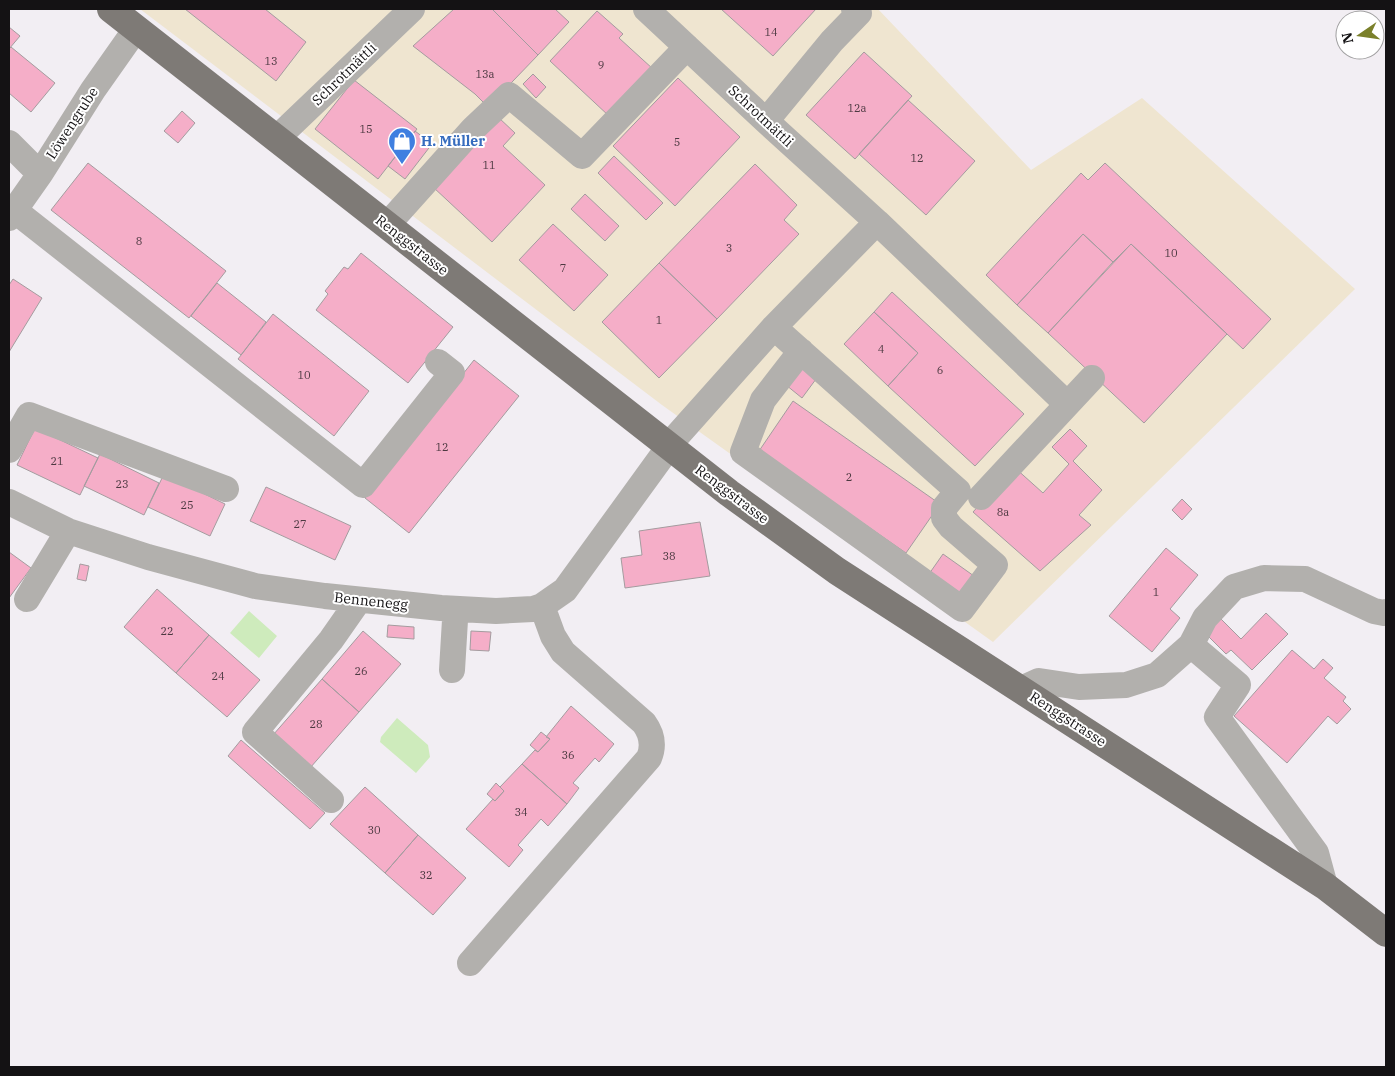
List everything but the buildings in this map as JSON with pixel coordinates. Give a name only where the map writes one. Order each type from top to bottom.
[{"type":"main road","name":"Renggstrasse","points":[[111,9],[729,493],[837,571],[1325,886],[1386,933]]},
{"type":"street","name":"Schrotmättli","points":[[276,139],[412,9]]},
{"type":"street","name":"Schrotmättli","points":[[646,9],[877,222],[1067,404]]},
{"type":"street","points":[[766,121],[832,42],[859,13],[854,9]]},
{"type":"street","name":"Löwengrube","points":[[11,214],[40,174],[93,90],[136,28]]},
{"type":"street","points":[[387,225],[473,129],[509,95],[582,156],[687,47]]},
{"type":"street","points":[[9,143],[40,174]]},
{"type":"street","points":[[11,214],[364,485],[452,373],[438,362]]},
{"type":"street","points":[[669,446],[774,327],[877,222]]},
{"type":"street","points":[[774,327],[801,351],[958,491],[944,508],[944,518],[951,527],[995,564],[962,609],[744,452],[762,400],[801,351]]},
{"type":"street","points":[[742,363],[770,390]]},
{"type":"street","points":[[981,497],[1092,378]]},
{"type":"street","points":[[9,450],[30,415],[226,489]]},
{"type":"street","name":"Bennenegg","points":[[9,502],[68,531],[148,557],[256,586],[359,600],[454,608],[496,611],[534,609],[542,606],[565,590],[669,446]]},
{"type":"street","points":[[27,599],[68,531]]},
{"type":"street","points":[[1021,689],[1038,682],[1079,687],[1126,685],[1158,675],[1191,645],[1205,618],[1234,587],[1264,578],[1305,579],[1374,611],[1386,612]]},
{"type":"street","points":[[331,800],[255,732],[330,640],[359,600]]},
{"type":"street","points":[[470,963],[649,758],[652,749],[649,731],[644,724],[563,652],[553,636],[542,606]]},
{"type":"street","points":[[452,670],[454,608]]},
{"type":"street","points":[[1191,645],[1238,685],[1217,717],[1316,853],[1325,886]]},
{"type":"shaded area","points":[[140,9],[878,9],[1031,170],[1142,98],[1355,289],[993,642],[662,405]]},
{"type":"green space","points":[[249,611],[277,636],[259,658],[230,633]]},
{"type":"green space","points":[[397,718],[428,745],[430,757],[416,773],[380,742],[381,737]]},
{"type":"place","name":"H. Müller","points":[[402,165]]}]
